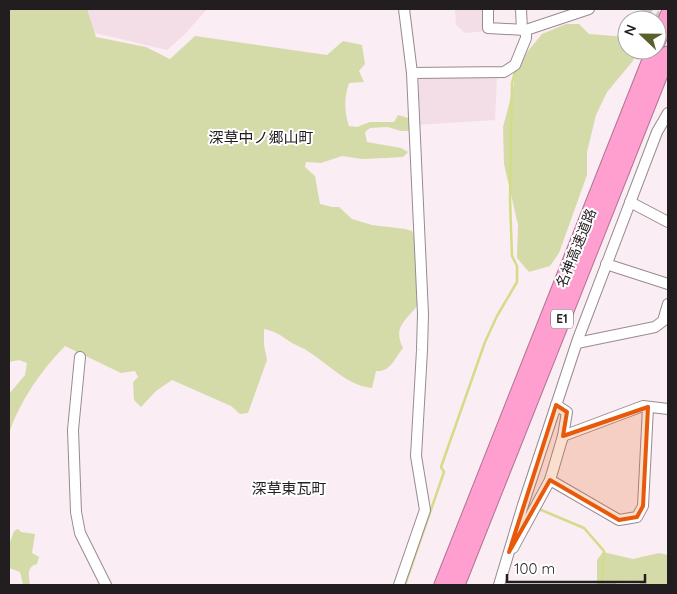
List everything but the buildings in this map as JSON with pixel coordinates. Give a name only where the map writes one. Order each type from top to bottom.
[{"type":"highway","name":"名神高速道路","points":[[457,585],[668,54]]},
{"type":"highway","name":"名神高速道路","points":[[442,585],[650,60]]},
{"type":"street","points":[[399,585],[425,510],[416,456],[423,314],[412,73],[404,9]]},
{"type":"street","points":[[488,9],[488,28],[524,30],[589,9]]},
{"type":"street","points":[[412,73],[504,72],[515,65],[526,38],[521,9]]},
{"type":"street","points":[[499,585],[576,343],[657,132],[668,113]]},
{"type":"street","points":[[630,202],[668,222]]},
{"type":"street","points":[[606,264],[668,284]]},
{"type":"street","points":[[576,343],[655,327],[663,321],[668,304]]},
{"type":"street","points":[[80,357],[73,434],[76,512],[80,533],[106,585]]},
{"type":"street","points":[[509,552],[516,546],[550,480],[563,436],[567,412],[556,406]]},
{"type":"street","points":[[563,436],[643,406],[668,409]]},
{"type":"street","points":[[550,480],[619,520],[637,517],[643,506],[648,407]]},
{"type":"highlighted area","points":[[556,405],[567,412],[563,436],[648,407],[643,506],[637,517],[619,520],[550,480],[509,552]]},
{"type":"shaded area","points":[[54,9],[207,9],[184,35],[167,50],[75,28]]},
{"type":"shaded area","points":[[455,9],[486,9],[485,31],[465,33],[456,25]]},
{"type":"shaded area","points":[[420,76],[497,76],[495,120],[416,125],[417,85]]},
{"type":"green space","points":[[9,9],[87,9],[96,37],[146,47],[170,59],[195,36],[327,55],[343,41],[362,45],[365,64],[359,71],[364,82],[349,83],[346,94],[345,110],[349,126],[357,127],[370,122],[394,122],[398,115],[412,119],[412,130],[402,131],[385,127],[370,128],[365,132],[367,142],[401,148],[408,152],[403,157],[362,159],[342,156],[321,163],[306,162],[305,167],[315,176],[320,204],[339,207],[352,219],[372,225],[412,231],[415,239],[417,306],[401,326],[399,335],[403,348],[389,367],[376,371],[372,388],[346,379],[307,351],[276,333],[264,329],[264,345],[267,360],[248,413],[240,414],[231,406],[172,380],[156,391],[141,407],[134,400],[133,382],[138,377],[135,371],[121,373],[65,346],[32,386],[19,409],[9,433],[9,394],[25,375],[27,363],[19,360],[9,362]]},
{"type":"green space","points":[[566,24],[579,24],[589,34],[617,36],[617,60],[633,60],[607,92],[596,115],[587,152],[587,175],[559,253],[550,266],[529,272],[517,258],[518,225],[504,164],[503,127],[513,89],[515,73],[528,51],[542,34]]},
{"type":"green space","points":[[18,529],[21,532],[35,534],[32,553],[39,557],[37,564],[31,567],[30,570],[30,585],[23,585],[20,572],[9,568],[9,545],[14,531]]},
{"type":"green space","points":[[603,552],[633,559],[659,553],[668,555],[668,585],[642,585],[620,581],[614,585],[597,585],[597,560]]},
{"type":"waterway","points":[[405,585],[444,472],[441,467],[485,342],[497,316],[517,282],[517,266],[512,256],[510,200],[512,83],[516,68]]},
{"type":"waterway","points":[[539,509],[584,528],[604,551],[602,585]]},
{"type":"tunnel","points":[[642,9],[668,21]]},
{"type":"district","name":"深草中ノ郷山町","points":[[261,138]]},
{"type":"district","name":"深草東瓦町","points":[[289,489]]}]
